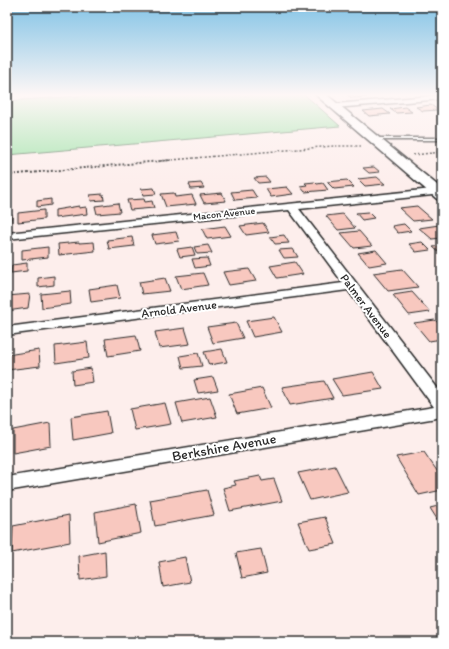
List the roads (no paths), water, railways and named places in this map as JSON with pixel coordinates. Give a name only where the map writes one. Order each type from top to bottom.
[{"type":"main road","points":[[352,125],[368,143],[440,193]]},
{"type":"street","name":"Macon Avenue","points":[[7,236],[291,206],[440,193]]},
{"type":"street","name":"Palmer Avenue","points":[[291,206],[350,286],[442,405]]},
{"type":"street","name":"Arnold Avenue","points":[[7,331],[350,286]]},
{"type":"street","name":"Berkshire Avenue","points":[[7,484],[442,410]]},
{"type":"lane","points":[[368,143],[442,139]]}]
